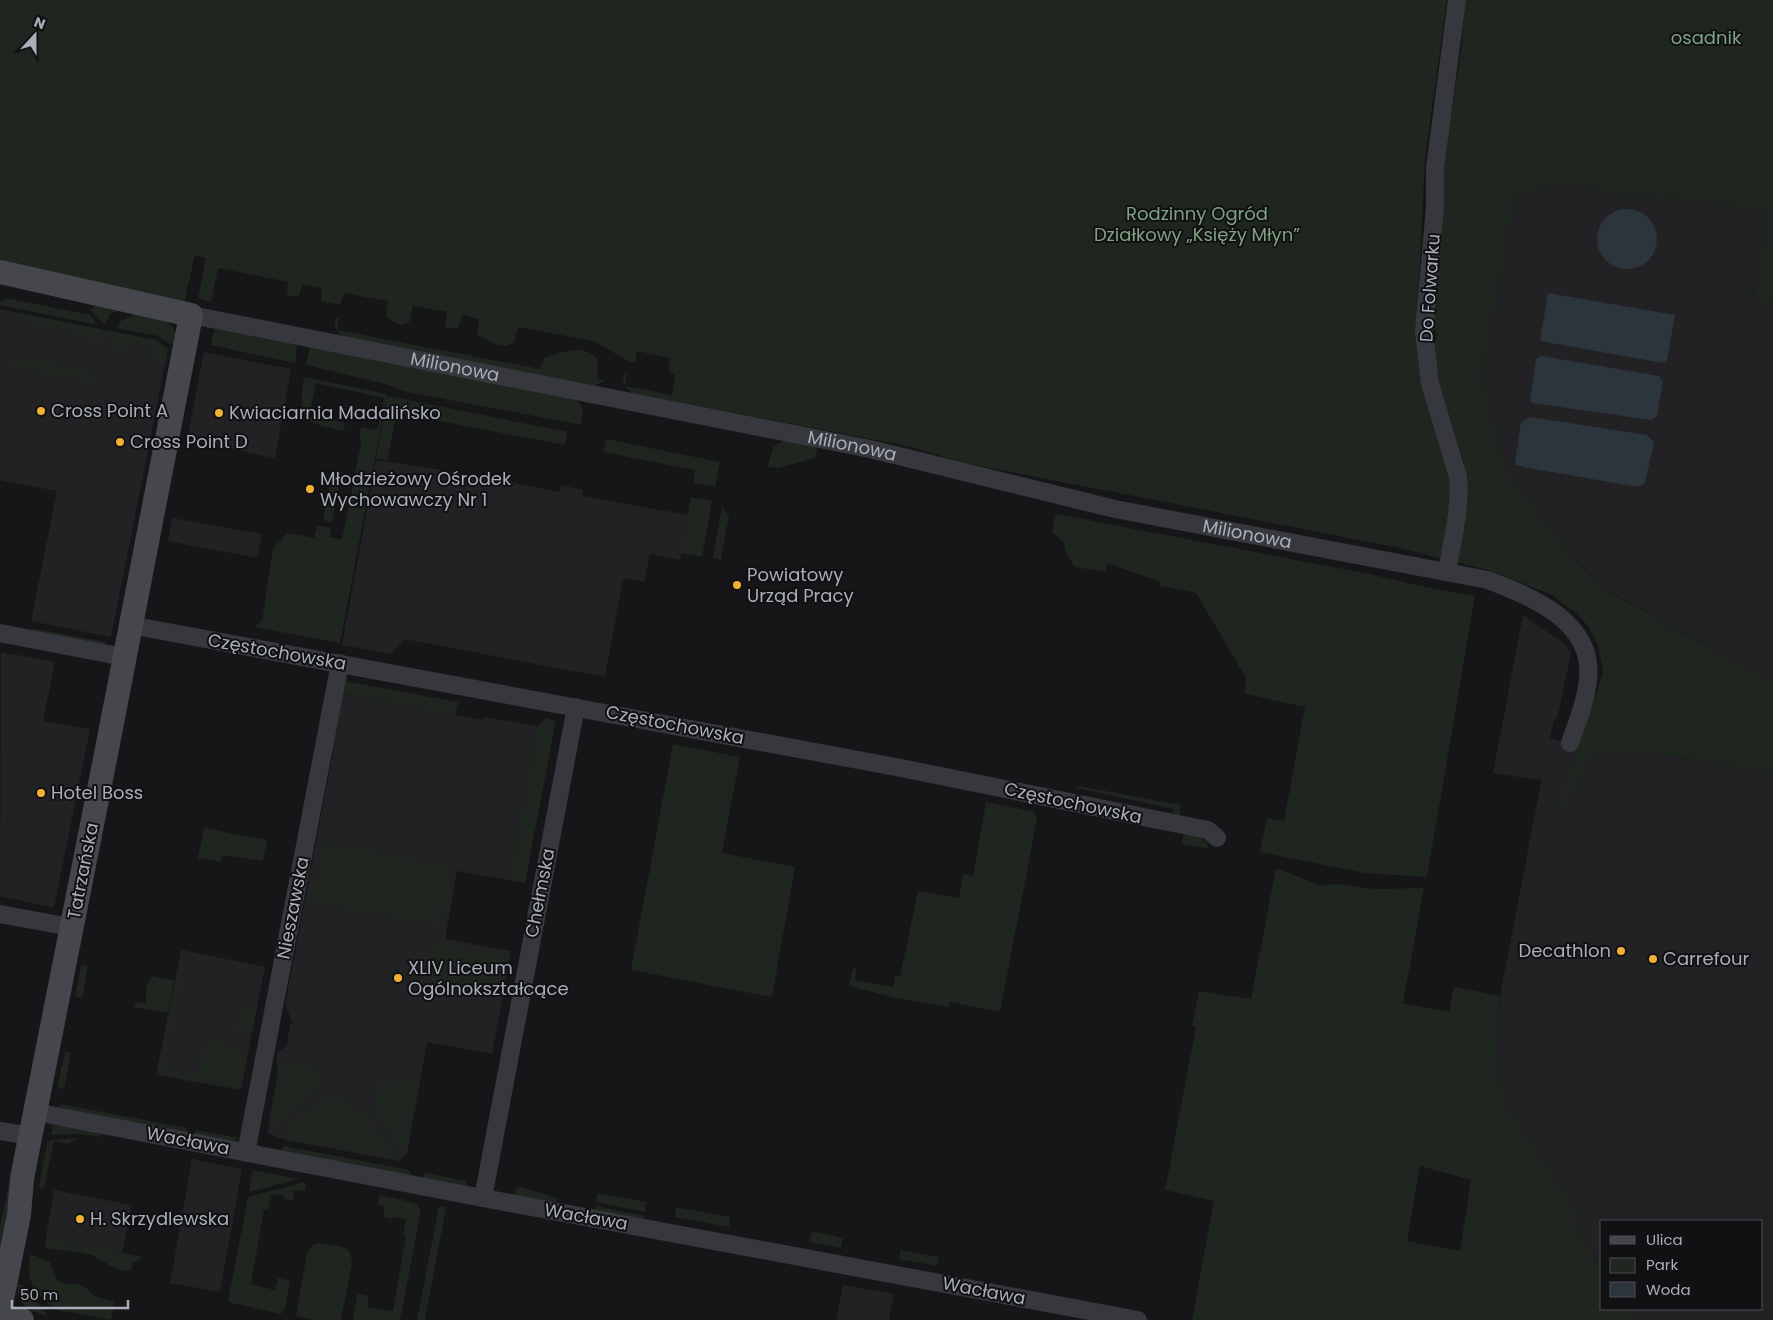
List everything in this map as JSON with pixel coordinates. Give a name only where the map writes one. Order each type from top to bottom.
[{"type":"street","name":"Do Folwarku","points":[[1447,572],[1458,501],[1458,477],[1430,382],[1424,325],[1436,207],[1435,168],[1457,0]]},
{"type":"street","name":"Milionowa","points":[[0,272],[190,315],[870,449],[1115,509],[1488,580],[1518,592],[1547,607],[1569,624],[1577,634],[1587,658],[1589,675],[1586,692],[1570,743]]},
{"type":"street","name":"Tatrzańska","points":[[0,1309],[19,1215],[22,1180],[30,1136],[190,315]]},
{"type":"street","name":"Częstochowska","points":[[130,625],[886,765],[1208,830],[1217,838]]},
{"type":"street","points":[[0,633],[124,657]]},
{"type":"street","name":"Nieszawska","points":[[246,1152],[340,663]]},
{"type":"street","name":"Chełmska","points":[[483,1198],[576,707]]},
{"type":"street","points":[[0,914],[71,927]]},
{"type":"street","name":"Wacława","points":[[35,1112],[1138,1320]]},
{"type":"street","points":[[0,1131],[30,1136]]},
{"type":"street","points":[[0,1316],[22,1320]]},
{"type":"shaded area","points":[[1566,183],[1631,197],[1688,199],[1768,212],[1752,300],[1773,304],[1773,680],[1768,680],[1598,585],[1517,489],[1505,466],[1482,377],[1517,192],[1543,190]]},
{"type":"shaded area","points":[[0,309],[156,340],[168,349],[111,637],[31,621],[57,491],[0,480]]},
{"type":"shaded area","points":[[204,352],[291,369],[275,458],[187,440]]},
{"type":"shaded area","points":[[376,460],[463,473],[560,492],[561,485],[583,490],[582,496],[688,515],[680,560],[650,554],[644,582],[623,578],[605,677],[404,639],[391,654],[342,645]]},
{"type":"shaded area","points":[[172,518],[262,534],[257,558],[168,541]]},
{"type":"shaded area","points":[[1523,615],[1566,645],[1571,653],[1557,719],[1554,719],[1550,738],[1593,751],[1672,756],[1773,773],[1773,1320],[1634,1320],[1628,1310],[1763,1310],[1763,1220],[1600,1220],[1600,1267],[1570,1221],[1580,1215],[1511,1110],[1499,1079],[1496,1049],[1500,996],[1542,777],[1540,780],[1493,773]]},
{"type":"shaded area","points":[[1,652],[55,662],[43,721],[90,729],[54,908],[0,896]]},
{"type":"shaded area","name":"XLIV Liceum Ogólnokształcące","points":[[344,694],[483,720],[484,717],[537,726],[509,880],[457,871],[445,939],[511,951],[492,1054],[427,1042],[407,1155],[398,1161],[285,1140],[267,1133],[278,1069],[276,1054],[287,1045],[290,1024],[293,1024],[285,1005]]},
{"type":"shaded area","points":[[181,950],[265,967],[241,1090],[156,1075]]},
{"type":"shaded area","points":[[192,1159],[242,1169],[220,1292],[170,1283]]},
{"type":"shaded area","points":[[54,1190],[132,1205],[122,1253],[46,1237]]},
{"type":"shaded area","points":[[843,1285],[894,1294],[889,1320],[836,1320]]},
{"type":"green space","name":"Rodzinny Ogród Działkowy „Księży Młyn”","points":[[0,0],[1447,0],[1425,158],[1417,326],[1465,479],[1462,457],[1441,389],[1433,347],[1438,334],[1430,325],[1438,199],[1462,43],[1465,0],[1773,0],[1773,304],[1752,301],[1768,212],[1688,199],[1631,197],[1566,183],[1543,190],[1517,192],[1482,377],[1505,466],[1517,488],[1598,585],[1768,680],[1773,680],[1773,773],[1673,756],[1593,751],[1558,823],[1556,835],[1553,834],[1559,804],[1603,673],[1598,645],[1588,626],[1576,613],[1552,595],[1492,571],[1395,547],[960,462],[912,447],[632,393],[625,387],[623,379],[625,373],[627,373],[625,386],[672,395],[675,376],[668,369],[670,358],[637,351],[635,362],[632,363],[593,341],[518,327],[514,342],[505,346],[490,342],[477,334],[479,319],[462,315],[458,329],[445,327],[447,312],[413,306],[410,321],[404,325],[397,324],[386,316],[388,301],[344,293],[340,305],[321,301],[322,288],[302,285],[299,297],[287,295],[288,282],[218,268],[211,302],[198,299],[206,258],[195,255],[184,303],[0,260]]},
{"type":"green space","points":[[6,298],[90,315],[97,325],[0,305],[0,302]]},
{"type":"green space","points":[[96,305],[120,310],[110,314],[105,325],[90,310]]},
{"type":"green space","points":[[20,313],[105,330],[102,340],[95,347],[89,347],[91,335],[18,321]]},
{"type":"green space","points":[[138,314],[166,321],[174,329],[177,345],[168,343],[158,336],[116,328],[122,320]]},
{"type":"green space","points":[[339,317],[337,330],[540,369],[544,358],[573,350],[586,351],[598,360],[597,379],[605,380],[596,386],[342,336],[335,328],[335,319]]},
{"type":"green space","points":[[214,329],[297,345],[295,363],[211,345]]},
{"type":"green space","points":[[115,332],[156,340],[168,349],[166,362],[153,359],[154,348],[126,342],[124,354],[120,352],[114,345]]},
{"type":"green space","points":[[310,347],[576,400],[582,408],[581,425],[403,391],[389,385],[306,365]]},
{"type":"green space","points":[[12,356],[96,373],[94,383],[10,366]]},
{"type":"green space","points":[[304,377],[387,394],[340,643],[254,627],[262,621],[273,549],[287,533],[314,538],[317,525],[331,528],[329,537],[342,540],[361,443],[361,427],[377,430],[384,398],[316,383],[309,416],[345,423],[344,431],[330,428],[311,422],[306,418],[302,403]]},
{"type":"green space","points":[[387,396],[567,432],[565,445],[397,413],[387,460],[376,458]]},
{"type":"green space","points":[[606,439],[720,462],[715,487],[693,483],[695,470],[603,452]]},
{"type":"green space","points":[[785,440],[815,446],[817,448],[815,458],[778,468],[768,467],[773,447]]},
{"type":"green space","points":[[333,470],[342,472],[332,522],[323,520]]},
{"type":"green space","points":[[691,497],[712,501],[702,557],[681,553]]},
{"type":"green space","points":[[722,507],[729,515],[721,560],[713,558]]},
{"type":"green space","points":[[1056,514],[1475,596],[1427,877],[1364,873],[1260,852],[1267,818],[1284,821],[1305,707],[1245,694],[1246,678],[1196,593],[1160,586],[1160,582],[1107,563],[1105,572],[1075,567],[1066,553],[1064,543],[1052,532]]},
{"type":"green space","points":[[30,628],[106,642],[105,646],[35,633]]},
{"type":"green space","points":[[344,681],[458,702],[455,715],[345,694],[333,752],[330,752]]},
{"type":"green space","points":[[546,718],[555,721],[555,725],[525,883],[509,880],[537,726]]},
{"type":"green space","points":[[673,744],[740,757],[722,853],[795,867],[772,997],[631,970]]},
{"type":"green space","points":[[1078,786],[1181,805],[1179,816],[1172,814],[1173,809],[1077,788]]},
{"type":"green space","points":[[986,802],[1034,812],[1037,819],[1000,1012],[950,1002],[949,1007],[896,998],[849,986],[853,968],[856,969],[855,980],[893,987],[895,976],[900,976],[918,891],[959,898],[963,874],[973,876]]},
{"type":"green space","points":[[204,828],[267,840],[263,861],[223,855],[221,862],[198,858]]},
{"type":"green space","points":[[1187,833],[1201,837],[1209,849],[1182,844],[1183,836]]},
{"type":"green space","points":[[323,843],[451,866],[441,925],[311,902]]},
{"type":"green space","points":[[1276,868],[1322,886],[1335,884],[1375,889],[1424,888],[1403,1003],[1449,1012],[1454,987],[1500,996],[1496,1049],[1499,1079],[1511,1110],[1580,1215],[1571,1222],[1600,1267],[1600,1310],[1628,1310],[1635,1320],[1192,1320],[1214,1201],[1165,1190],[1196,1027],[1192,1026],[1199,991],[1251,999]],"holes":[[[1420,1166],[1471,1180],[1460,1251],[1407,1241]]]},
{"type":"green space","points":[[434,942],[507,956],[499,999],[426,985]]},
{"type":"green space","points":[[81,965],[88,966],[82,998],[75,997]]},
{"type":"green space","points":[[177,973],[182,974],[165,1069],[199,1075],[205,1039],[225,1044],[225,1048],[247,1052],[240,1089],[159,1073]]},
{"type":"green space","points":[[152,976],[174,980],[168,1013],[134,1007],[137,1002],[144,1003],[146,1001],[146,986]]},
{"type":"green space","points":[[239,1006],[255,1009],[250,1037],[239,1034],[235,1027]]},
{"type":"green space","points":[[65,1052],[71,1053],[64,1089],[57,1088]]},
{"type":"green space","points":[[280,1062],[324,1070],[325,1072],[316,1091],[269,1131]]},
{"type":"green space","points":[[407,1079],[418,1081],[405,1155],[373,1109],[375,1109],[379,1081],[406,1085]]},
{"type":"green space","points":[[332,1097],[347,1100],[363,1116],[366,1115],[398,1159],[286,1139],[289,1126],[293,1122],[319,1100]]},
{"type":"green space","points":[[60,1104],[187,1128],[186,1135],[58,1111]]},
{"type":"green space","points":[[53,1125],[100,1132],[102,1137],[82,1134],[51,1135]]},
{"type":"green space","points":[[196,1130],[239,1138],[228,1143],[195,1137]]},
{"type":"green space","points":[[79,1138],[68,1144],[54,1141],[44,1188],[39,1187],[47,1143],[51,1140]]},
{"type":"green space","points":[[285,1146],[409,1170],[411,1177],[281,1152]]},
{"type":"green space","points":[[19,1152],[0,1254],[0,1227],[15,1153]]},
{"type":"green space","points":[[253,1170],[298,1179],[249,1192]]},
{"type":"green space","points":[[425,1173],[467,1181],[466,1186],[421,1179]]},
{"type":"green space","points":[[306,1183],[305,1191],[294,1190],[293,1201],[284,1199],[284,1196],[271,1194],[268,1209],[264,1209],[251,1284],[275,1290],[278,1278],[290,1281],[285,1308],[281,1314],[228,1302],[248,1197]]},
{"type":"green space","points":[[520,1187],[557,1198],[556,1205],[514,1196],[517,1188]]},
{"type":"green space","points":[[597,1193],[646,1202],[645,1212],[596,1202]]},
{"type":"green space","points":[[379,1195],[416,1203],[421,1210],[400,1320],[353,1320],[359,1294],[369,1296],[367,1307],[393,1311],[406,1236],[403,1235],[406,1219],[383,1217],[385,1206],[378,1205]]},
{"type":"green space","points":[[439,1206],[446,1207],[425,1320],[417,1320]]},
{"type":"green space","points":[[596,1206],[645,1216],[644,1221],[595,1212]]},
{"type":"green space","points":[[676,1207],[730,1217],[729,1227],[675,1217]]},
{"type":"green space","points":[[812,1231],[843,1238],[841,1248],[809,1242]]},
{"type":"green space","points":[[46,1237],[143,1257],[133,1263],[131,1270],[116,1269],[87,1253],[45,1248]]},
{"type":"green space","points":[[315,1244],[338,1246],[349,1251],[352,1263],[341,1320],[315,1320],[296,1316],[307,1253]]},
{"type":"green space","points":[[901,1250],[939,1257],[937,1266],[899,1259]]},
{"type":"green space","points":[[30,1256],[36,1256],[50,1262],[56,1279],[64,1284],[78,1284],[88,1289],[94,1296],[114,1302],[111,1320],[59,1310],[50,1304],[41,1296],[31,1282],[29,1274]]},
{"type":"green space","points":[[18,1283],[26,1288],[48,1316],[35,1312],[21,1302],[17,1290]]},
{"type":"water","points":[[1627,209],[1643,214],[1648,218],[1652,223],[1657,239],[1652,255],[1648,260],[1643,264],[1627,269],[1611,264],[1606,260],[1602,255],[1597,239],[1602,223],[1606,218],[1611,214]]},
{"type":"water","points":[[1548,293],[1675,315],[1667,360],[1663,363],[1540,341]]},
{"type":"water","points":[[1541,356],[1659,376],[1663,381],[1657,416],[1651,420],[1532,403],[1530,400],[1536,359]]},
{"type":"water","points":[[1530,417],[1647,435],[1654,442],[1645,483],[1638,487],[1515,464],[1521,422]]},
{"type":"place","name":"Cross Point A","points":[[41,411]]},
{"type":"place","name":"Kwiaciarnia Madalińsko","points":[[219,413]]},
{"type":"place","name":"Cross Point D","points":[[120,442]]},
{"type":"place","name":"Młodzieżowy Ośrodek Wychowawczy Nr 1","points":[[310,489]]},
{"type":"place","name":"Powiatowy Urząd Pracy","points":[[737,585]]},
{"type":"place","name":"Hotel Boss","points":[[41,793]]},
{"type":"place","name":"Decathlon","points":[[1621,951]]},
{"type":"place","name":"Carrefour","points":[[1653,959]]},
{"type":"place","name":"XLIV Liceum Ogólnokształcące","points":[[398,978]]},
{"type":"place","name":"H. Skrzydlewska","points":[[80,1219]]},
{"type":"park label","name":"osadnik","points":[[1706,38]]}]
